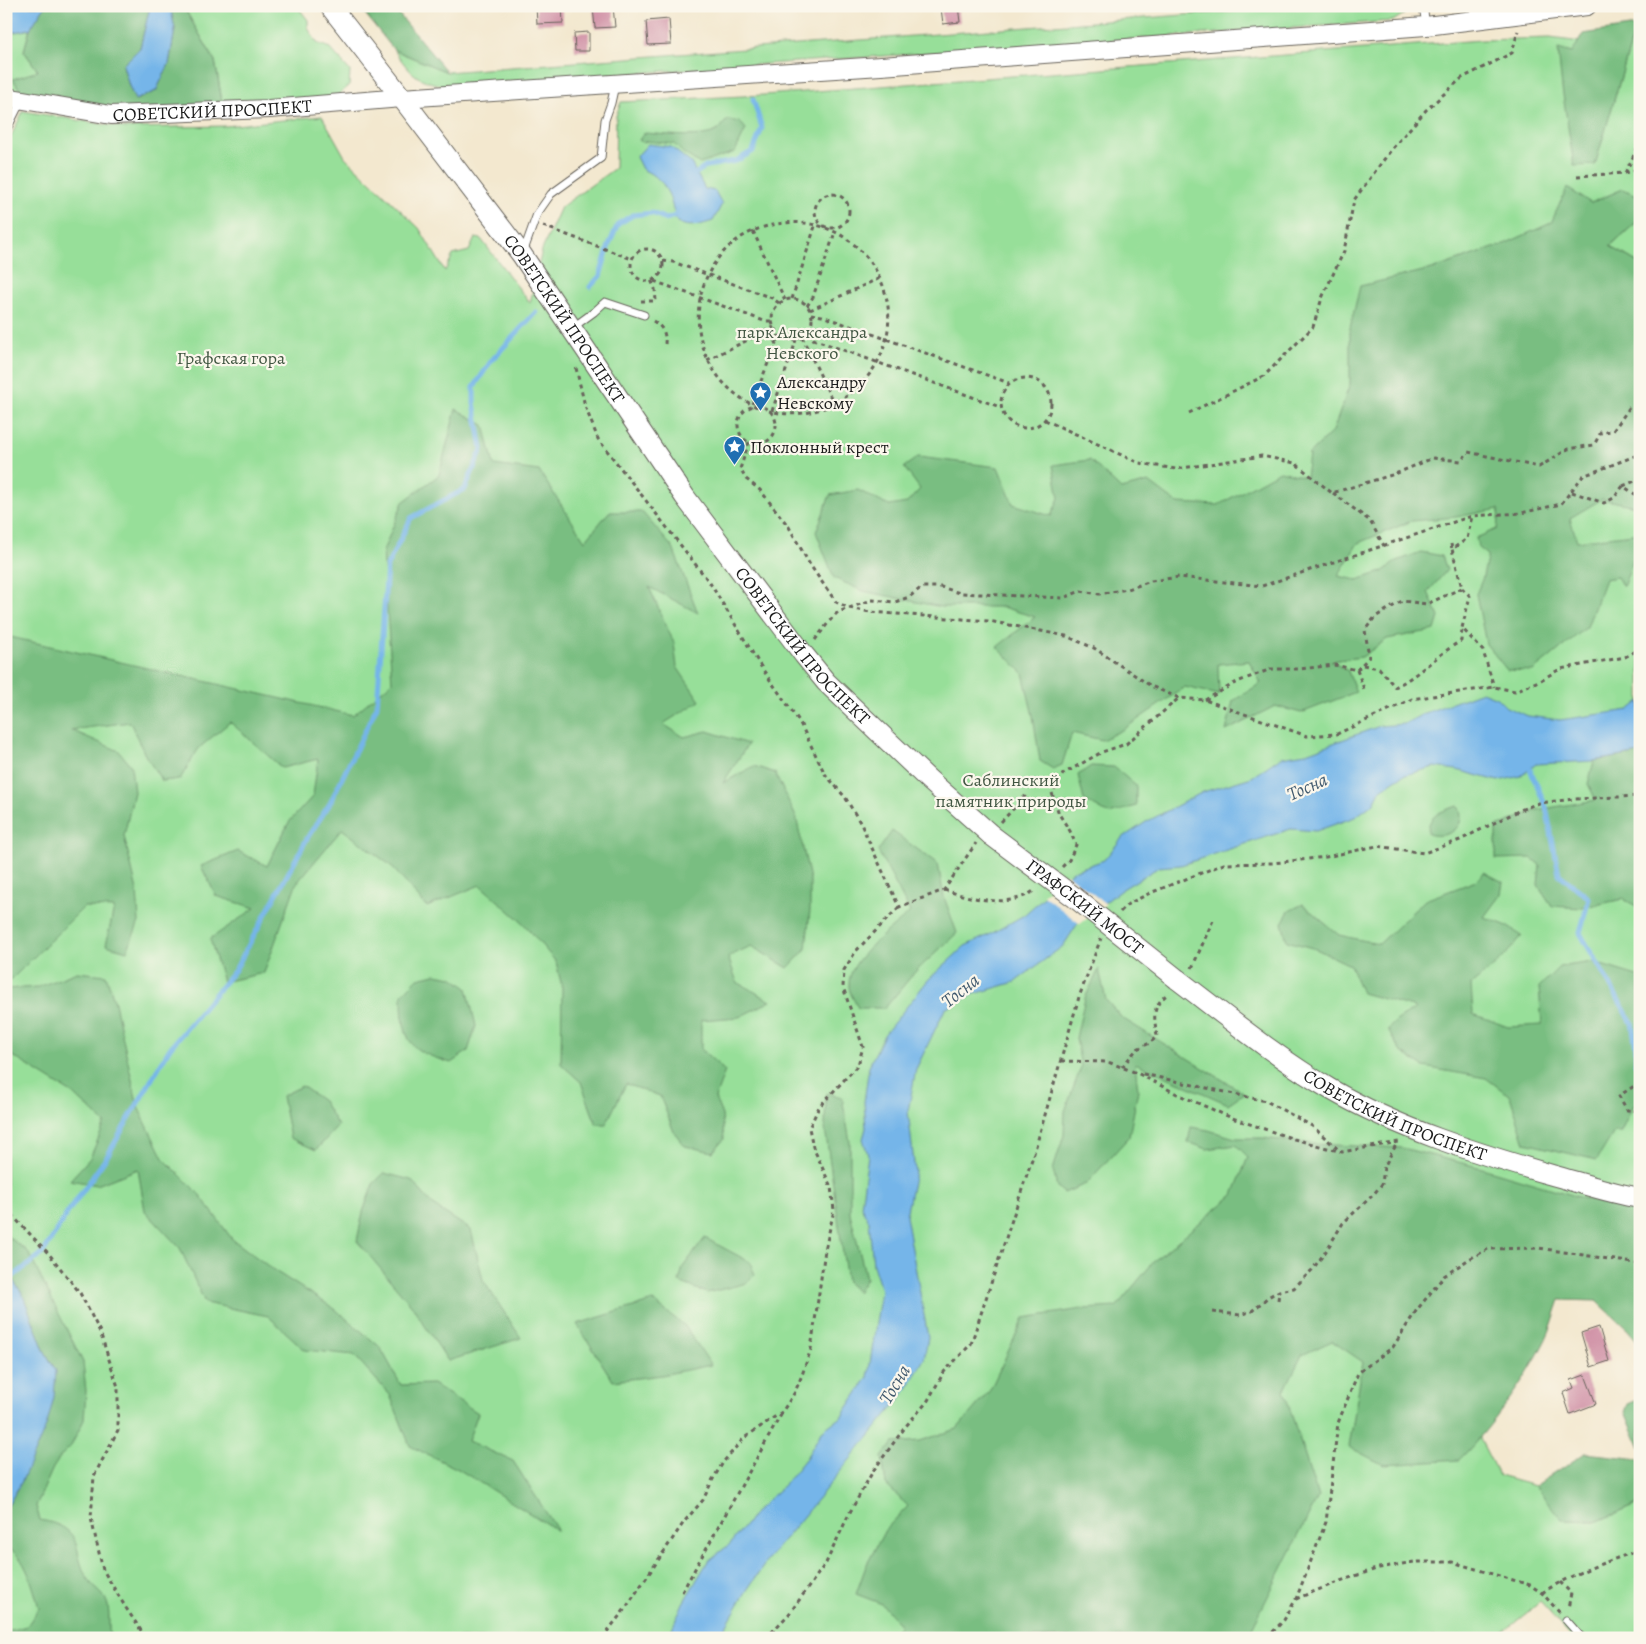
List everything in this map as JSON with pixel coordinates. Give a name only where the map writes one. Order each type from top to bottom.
[{"type":"main road","points":[[330,6],[402,98]]},
{"type":"main road","name":"СОВЕТСКИЙ ПРОСПЕКТ","points":[[402,98],[522,255],[685,497],[804,656],[833,689],[928,779],[990,833]]},
{"type":"main road","name":"ГРАФСКИЙ МОСТ","points":[[990,833],[1074,897],[1179,982]]},
{"type":"main road","name":"СОВЕТСКИЙ ПРОСПЕКТ","points":[[1179,982],[1285,1060],[1332,1090],[1370,1110],[1436,1138],[1528,1168],[1640,1198]]},
{"type":"street","points":[[402,98],[1426,26],[1587,6]]},
{"type":"street","name":"СОВЕТСКИЙ ПРОСПЕКТ","points":[[14,99],[111,115],[269,109],[402,98]]},
{"type":"lane","points":[[1423,6],[1426,26]]},
{"type":"lane","points":[[522,255],[537,214],[551,194],[601,158],[605,120],[615,84]]},
{"type":"lane","points":[[6,131],[14,99]]},
{"type":"lane","points":[[572,328],[605,302],[644,315]]},
{"type":"lane","points":[[1566,1620],[1582,1638]]},
{"type":"path","points":[[1189,413],[1264,376],[1313,327],[1322,298],[1344,251],[1354,200],[1380,164],[1426,110],[1462,78],[1512,53]]},
{"type":"path","points":[[1625,173],[1640,143]]},
{"type":"path","points":[[1576,176],[1625,173],[1640,170]]},
{"type":"path","points":[[807,306],[813,297],[836,230],[845,223],[849,213],[847,202],[838,195],[828,194],[818,200],[814,211],[817,220],[823,226],[836,230]]},
{"type":"path","points":[[792,299],[817,220]]},
{"type":"path","points":[[798,222],[836,230],[858,248],[871,262],[880,278],[889,318],[886,339],[878,362],[864,382],[845,398],[822,409],[804,413],[784,413],[756,406],[730,390],[721,381],[707,360],[699,336],[698,317],[700,298],[708,275],[727,249],[753,231],[780,224],[798,222]]},
{"type":"path","points":[[538,224],[632,259]]},
{"type":"path","points":[[753,231],[786,300]]},
{"type":"path","points":[[651,249],[657,252],[663,262],[661,273],[651,280],[645,281],[635,276],[631,264],[632,259],[640,250],[651,249]]},
{"type":"path","points":[[663,262],[673,262],[772,298],[780,304]]},
{"type":"path","points":[[811,312],[880,278]]},
{"type":"path","points":[[651,280],[764,321],[772,321]]},
{"type":"path","points":[[623,307],[636,301],[656,301],[656,289],[651,280]]},
{"type":"path","points":[[811,312],[810,327],[802,337],[796,339],[784,338],[774,328],[772,321],[775,308],[786,300],[792,299],[802,302],[811,312],[1008,383]]},
{"type":"path","points":[[644,315],[661,326],[666,334],[665,344]]},
{"type":"path","points":[[707,360],[774,328]]},
{"type":"path","points":[[807,333],[813,339],[1000,407]]},
{"type":"path","points":[[752,404],[779,335]]},
{"type":"path","points":[[802,337],[834,404]]},
{"type":"path","points":[[770,411],[796,339]]},
{"type":"path","points":[[574,360],[585,406],[598,439],[710,583],[764,670],[799,721],[825,774],[845,797],[862,824],[899,907]]},
{"type":"path","points":[[1027,377],[1043,384],[1049,391],[1051,409],[1042,424],[1034,428],[1025,429],[1017,427],[1005,418],[1000,407],[1001,396],[1008,383],[1027,377]]},
{"type":"path","points":[[1332,493],[1395,474],[1433,458],[1461,461],[1468,452],[1539,468],[1568,449],[1594,445],[1600,432],[1613,431],[1629,408],[1640,405]]},
{"type":"path","points":[[756,406],[745,409],[738,420],[740,433],[749,442],[762,443],[767,441],[775,431],[776,419],[770,411]]},
{"type":"path","points":[[1045,420],[1139,463],[1176,469],[1262,456],[1295,463],[1370,521],[1384,546]]},
{"type":"path","points":[[749,442],[740,468],[746,479],[760,490],[789,527],[810,565],[836,602],[849,608],[895,614],[989,620],[1066,636],[1094,648],[1151,686],[1180,698],[1205,700],[1306,736],[1337,734],[1412,699],[1494,687],[1515,691],[1560,670],[1625,657],[1640,649]]},
{"type":"path","points":[[811,645],[838,612],[872,600],[895,602],[909,597],[922,587],[941,587],[960,593],[1063,598],[1081,591],[1099,594],[1150,581],[1179,577],[1262,586],[1472,516],[1521,513],[1561,504],[1583,476],[1635,456],[1640,457]]},
{"type":"path","points":[[1572,491],[1604,503],[1614,498],[1623,486],[1640,480]]},
{"type":"path","points":[[1623,486],[1635,494],[1640,494]]},
{"type":"path","points":[[1452,550],[1467,539],[1472,516]]},
{"type":"path","points":[[1362,665],[1379,668],[1394,686],[1406,681],[1447,649],[1461,641],[1462,628],[1470,596],[1462,588],[1451,544]]},
{"type":"path","points":[[1357,670],[1369,657],[1365,630],[1375,616],[1402,601],[1427,604],[1462,588]]},
{"type":"path","points":[[1462,628],[1483,652],[1494,687]]},
{"type":"path","points":[[1205,700],[1237,682],[1271,670],[1336,665],[1357,670]]},
{"type":"path","points":[[1357,670],[1364,689]]},
{"type":"path","points":[[1061,868],[1069,860],[1076,845],[1059,814],[1052,793],[1063,774],[1102,752],[1126,744],[1180,698]]},
{"type":"path","points":[[682,1592],[795,1392],[811,1349],[825,1250],[834,1210],[831,1187],[813,1147],[809,1128],[820,1106],[858,1065],[863,1047],[843,987],[844,970],[856,952],[899,907],[944,890],[990,833],[1028,793]]},
{"type":"path","points":[[1117,916],[1128,904],[1142,897],[1224,864],[1273,863],[1317,858],[1377,846],[1424,853],[1460,840],[1520,810],[1539,803],[1574,799],[1640,796]]},
{"type":"path","points":[[944,890],[975,899],[1010,900],[1032,893]]},
{"type":"path","points":[[1122,1067],[1137,1049],[1150,1043],[1157,1036],[1154,1016],[1156,1006],[1179,982],[1214,918]]},
{"type":"path","points":[[766,1638],[789,1614],[826,1563],[849,1514],[874,1471],[906,1426],[927,1402],[944,1372],[971,1344],[1034,1153],[1079,997],[1101,937]]},
{"type":"path","points":[[1061,1061],[1108,1062],[1137,1073],[1177,1094],[1232,1118],[1294,1139],[1342,1152],[1403,1140]]},
{"type":"path","points":[[1137,1073],[1266,1101],[1312,1126],[1342,1152]]},
{"type":"path","points":[[1640,1082],[1619,1096],[1627,1110],[1640,1112]]},
{"type":"path","points":[[1212,1312],[1242,1315],[1279,1291],[1294,1288],[1312,1270],[1343,1223],[1382,1184],[1384,1167],[1397,1142]]},
{"type":"path","points":[[6,1209],[48,1254],[80,1293],[100,1332],[118,1387],[118,1430],[94,1476],[91,1518],[103,1570],[146,1638]]},
{"type":"path","points":[[1267,1638],[1284,1620],[1296,1599],[1326,1522],[1338,1422],[1358,1373],[1393,1348],[1416,1311],[1444,1276],[1488,1249],[1539,1248],[1640,1264]]},
{"type":"path","points":[[1278,1300],[1279,1291]]},
{"type":"path","points":[[602,1638],[625,1609],[684,1522],[703,1500],[713,1478],[724,1461],[744,1438],[782,1412]]},
{"type":"path","points":[[1542,1593],[1583,1571],[1640,1550]]},
{"type":"path","points":[[1296,1599],[1371,1571],[1414,1562],[1452,1562],[1530,1584],[1542,1593],[1566,1620]]},
{"type":"path","points":[[1560,1582],[1571,1593],[1566,1620]]},
{"type":"green space","points":[[45,6],[156,6],[150,7],[140,48],[123,65],[129,86],[136,100],[156,91],[169,64],[175,29],[170,6],[183,6],[215,61],[223,107],[112,110],[25,98],[13,79],[38,71],[24,51],[30,29]]},
{"type":"green space","points":[[183,6],[297,6],[308,20],[308,28],[317,43],[330,48],[350,71],[349,86],[336,97],[223,107],[215,61]]},
{"type":"green space","points":[[359,6],[392,6],[447,72],[394,50]]},
{"type":"green space","points":[[1300,6],[1407,6],[1404,14],[1393,21],[447,86],[428,82],[415,75],[394,50],[447,72]]},
{"type":"green space","name":"Саблинский памятник природы","points":[[1640,25],[1640,197],[1623,189],[1591,203],[1589,202],[1640,368],[1640,1249],[1541,1241],[1480,1439],[1499,1476],[1535,1486],[1563,1520],[1599,1521],[1640,1503],[1640,1632],[1628,1638],[1573,1638],[1540,1602],[1496,1638],[6,1638],[6,147],[23,111],[126,128],[226,126],[322,116],[345,157],[419,228],[445,271],[453,255],[469,251],[475,238],[481,239],[530,303],[542,250],[561,207],[615,168],[616,116],[621,102],[764,95],[1481,40],[1550,38],[1581,42],[1587,165],[1595,165],[1636,26]]},
{"type":"green space","points":[[1636,26],[1595,165],[1574,166],[1558,49],[1572,53],[1583,34]]},
{"type":"green space","points":[[6,27],[10,33],[30,29],[24,51],[38,71],[25,98],[6,94]]},
{"type":"green space","points":[[729,120],[740,122],[746,129],[735,152],[700,164],[683,153],[674,144],[647,141],[643,143],[639,140],[644,133],[693,136],[712,133],[720,129]]},
{"type":"green space","points":[[1567,188],[1591,203],[1623,189],[1640,197],[1640,219],[1610,246],[1640,264],[1640,507],[1602,499],[1570,518],[1577,541],[1640,533],[1640,560],[1634,558],[1623,587],[1617,577],[1605,579],[1587,627],[1533,671],[1507,670],[1486,644],[1476,594],[1482,580],[1488,555],[1478,547],[1476,538],[1497,529],[1499,509],[1456,517],[1412,521],[1358,543],[1338,576],[1357,580],[1382,572],[1397,561],[1421,552],[1442,556],[1447,570],[1428,592],[1439,617],[1435,630],[1387,639],[1362,657],[1331,661],[1348,671],[1356,692],[1301,713],[1275,706],[1226,731],[1233,701],[1261,683],[1249,661],[1218,664],[1219,695],[1185,687],[1124,729],[1102,740],[1072,733],[1062,765],[1053,769],[1040,761],[1033,716],[1023,673],[997,647],[1035,617],[1002,607],[941,607],[863,591],[834,578],[816,532],[830,495],[858,490],[889,506],[907,503],[920,489],[904,467],[918,457],[998,467],[1013,504],[1051,516],[1059,498],[1053,465],[1090,460],[1121,489],[1149,482],[1177,503],[1218,505],[1280,471],[1306,477],[1309,454],[1333,431],[1350,384],[1350,328],[1360,286],[1436,268],[1502,245],[1551,223]]},
{"type":"green space","points":[[1640,219],[1640,264],[1610,246]]},
{"type":"green space","points":[[456,409],[484,425],[494,465],[539,471],[585,541],[609,512],[642,512],[673,548],[698,613],[649,587],[674,643],[677,667],[700,701],[663,724],[684,737],[707,731],[748,744],[723,783],[754,766],[775,773],[796,817],[810,879],[810,910],[806,949],[788,968],[751,946],[728,957],[737,982],[771,1001],[739,1017],[701,1020],[701,1049],[725,1071],[715,1098],[722,1115],[724,1139],[713,1152],[685,1146],[674,1132],[660,1096],[626,1084],[606,1124],[596,1124],[581,1082],[561,1064],[562,987],[556,962],[524,924],[480,885],[427,907],[390,865],[342,829],[296,884],[264,973],[223,982],[210,939],[255,908],[216,896],[201,866],[238,851],[267,866],[289,822],[313,796],[318,759],[282,768],[230,722],[199,748],[180,779],[162,781],[145,755],[130,722],[71,730],[119,751],[131,766],[134,792],[124,836],[137,890],[139,922],[127,951],[106,945],[114,908],[84,907],[6,985],[6,636],[353,715],[392,682],[383,551],[403,502],[439,475]]},
{"type":"green space","points":[[1640,753],[1640,908],[1623,899],[1582,908],[1552,906],[1538,885],[1540,865],[1531,858],[1496,859],[1496,827],[1537,810],[1596,800],[1588,784],[1594,761]]},
{"type":"green space","points":[[1091,766],[1114,767],[1136,786],[1136,806],[1109,814],[1084,800],[1078,775]]},
{"type":"green space","points":[[1458,806],[1461,820],[1454,830],[1442,835],[1428,834],[1430,822],[1436,815]]},
{"type":"green space","points":[[892,831],[938,864],[944,897],[957,933],[914,973],[885,1008],[858,1008],[849,989],[850,976],[855,966],[862,955],[910,912],[878,851]]},
{"type":"green space","points":[[1484,872],[1503,882],[1501,894],[1484,917],[1505,925],[1522,936],[1501,960],[1471,985],[1473,1014],[1508,1027],[1542,1025],[1539,987],[1559,967],[1592,962],[1640,977],[1640,1104],[1633,1106],[1621,1132],[1614,1132],[1597,1160],[1525,1143],[1510,1096],[1486,1078],[1424,1067],[1400,1051],[1388,1029],[1396,1021],[1416,1008],[1362,993],[1350,965],[1316,949],[1287,941],[1282,923],[1289,911],[1303,904],[1339,935],[1379,944],[1425,900],[1476,881]]},
{"type":"green space","points":[[1099,969],[1106,1000],[1122,1018],[1244,1093],[1228,1104],[1135,1063],[1138,1090],[1129,1137],[1086,1184],[1064,1193],[1057,1187],[1053,1170],[1064,1135],[1065,1111],[1081,1067],[1076,1038],[1085,998]]},
{"type":"green space","points":[[77,972],[106,975],[115,1003],[138,1107],[163,1158],[200,1195],[232,1239],[275,1271],[335,1309],[380,1347],[401,1385],[433,1384],[478,1413],[468,1441],[513,1461],[558,1531],[458,1469],[410,1446],[390,1395],[354,1355],[305,1350],[268,1316],[205,1303],[180,1248],[145,1211],[138,1169],[97,1185],[70,1180],[90,1158],[105,1123],[75,1095],[6,1052],[6,989],[38,987]]},
{"type":"green space","points":[[435,974],[452,977],[467,988],[476,1026],[468,1051],[451,1063],[430,1056],[415,1048],[406,1033],[403,1020],[402,994],[418,978]]},
{"type":"green space","points":[[302,1086],[323,1101],[338,1126],[316,1150],[290,1138],[282,1096]]},
{"type":"green space","points":[[826,1093],[842,1097],[850,1142],[850,1213],[866,1278],[858,1292],[847,1282],[825,1128]]},
{"type":"green space","points":[[1191,1127],[1235,1138],[1263,1138],[1313,1144],[1402,1148],[1482,1168],[1606,1205],[1640,1213],[1640,1344],[1597,1301],[1560,1300],[1538,1355],[1518,1387],[1495,1419],[1459,1460],[1384,1465],[1349,1447],[1363,1362],[1332,1341],[1302,1355],[1284,1391],[1318,1497],[1249,1634],[1245,1638],[889,1638],[900,1625],[882,1604],[856,1594],[866,1566],[885,1530],[908,1506],[886,1485],[882,1457],[893,1443],[920,1441],[957,1429],[990,1390],[1024,1318],[1082,1309],[1116,1307],[1156,1259],[1233,1195],[1248,1157],[1236,1145],[1207,1149],[1188,1142]]},
{"type":"green space","points":[[384,1173],[411,1180],[434,1206],[471,1230],[483,1280],[521,1338],[448,1361],[412,1306],[357,1241],[363,1212],[373,1184]]},
{"type":"green space","points":[[6,1235],[28,1252],[83,1362],[86,1391],[84,1420],[71,1446],[53,1468],[36,1506],[40,1520],[66,1529],[72,1536],[84,1571],[90,1582],[107,1602],[110,1638],[6,1638],[7,1631],[27,1626],[39,1608],[32,1583],[24,1565],[13,1551],[6,1548],[6,1509],[22,1481],[33,1454],[56,1371],[44,1350],[22,1293],[6,1271]]},
{"type":"green space","points":[[705,1238],[750,1262],[755,1275],[747,1283],[707,1293],[679,1282],[683,1267]]},
{"type":"green space","points":[[653,1301],[685,1326],[711,1365],[662,1375],[613,1381],[577,1324]]},
{"type":"green space","points":[[1640,1399],[1640,1447],[1625,1412],[1628,1404]]},
{"type":"green space","points":[[1585,1453],[1640,1459],[1640,1503],[1599,1521],[1562,1520],[1535,1486]]},
{"type":"water","points":[[6,6],[45,6],[30,29],[9,33],[6,27]]},
{"type":"water","points":[[170,6],[175,29],[169,64],[156,91],[135,100],[123,65],[140,48],[150,7]]},
{"type":"water","points":[[648,144],[671,147],[691,163],[705,189],[715,191],[722,204],[713,221],[690,226],[677,222],[669,195],[663,184],[655,176],[642,169],[636,157]]},
{"type":"water","name":"Тосна","points":[[1482,692],[1497,698],[1506,707],[1528,716],[1560,720],[1629,710],[1640,701],[1640,753],[1594,761],[1536,764],[1521,776],[1498,781],[1457,770],[1434,767],[1402,776],[1381,789],[1374,803],[1355,817],[1316,831],[1291,829],[1181,865],[1159,867],[1121,890],[1078,923],[1063,946],[1015,982],[971,995],[945,1009],[916,1069],[908,1111],[915,1172],[906,1216],[928,1337],[924,1360],[904,1394],[769,1558],[747,1590],[719,1638],[668,1638],[683,1603],[708,1561],[729,1545],[758,1509],[785,1484],[806,1458],[822,1431],[842,1416],[868,1377],[881,1290],[873,1265],[869,1221],[861,1207],[868,1155],[863,1139],[866,1128],[864,1102],[869,1066],[884,1035],[928,980],[965,946],[1024,915],[1073,871],[1104,860],[1122,838],[1146,822],[1203,792],[1252,777],[1281,757],[1306,753],[1380,726],[1404,724],[1425,713]]},
{"type":"water","points":[[6,1271],[22,1293],[44,1350],[56,1371],[54,1397],[47,1424],[22,1481],[6,1509]]},
{"type":"pier","points":[[1067,874],[1106,904],[1080,924],[1043,895]]},
{"type":"building","points":[[536,6],[562,6],[563,23],[537,24]]},
{"type":"building","points":[[613,6],[615,27],[595,28],[593,7]]},
{"type":"building","points":[[958,6],[960,22],[943,24],[941,8]]},
{"type":"building","points":[[669,19],[671,44],[648,45],[646,21]]},
{"type":"building","points":[[589,32],[589,51],[575,51],[574,33]]},
{"type":"building","points":[[1599,1327],[1609,1361],[1591,1367],[1581,1333]]},
{"type":"building","points":[[1585,1375],[1596,1404],[1570,1414],[1563,1393],[1574,1388],[1571,1380]]},
{"type":"waterway","points":[[692,178],[693,175],[707,166],[736,161],[753,151],[762,128],[753,99]]},
{"type":"waterway","points":[[590,287],[600,276],[609,245],[618,224],[633,215],[652,213],[666,219],[680,214]]},
{"type":"waterway","points":[[6,1282],[43,1253],[68,1212],[106,1158],[170,1048],[235,970],[309,835],[329,805],[377,706],[387,566],[411,518],[465,489],[482,449],[474,403],[474,387],[491,361],[536,312]]},
{"type":"waterway","points":[[1530,769],[1546,807],[1559,874],[1589,898],[1580,933],[1632,1023],[1636,1048],[1636,1064],[1640,1067]]},
{"type":"place","name":"Александру Невскому","points":[[761,411]]},
{"type":"place","name":"Поклонный крест","points":[[734,466]]},
{"type":"park label","name":"парк Александра Невского","points":[[802,342]]},
{"type":"park label","name":"Графская гора","points":[[231,358]]}]
